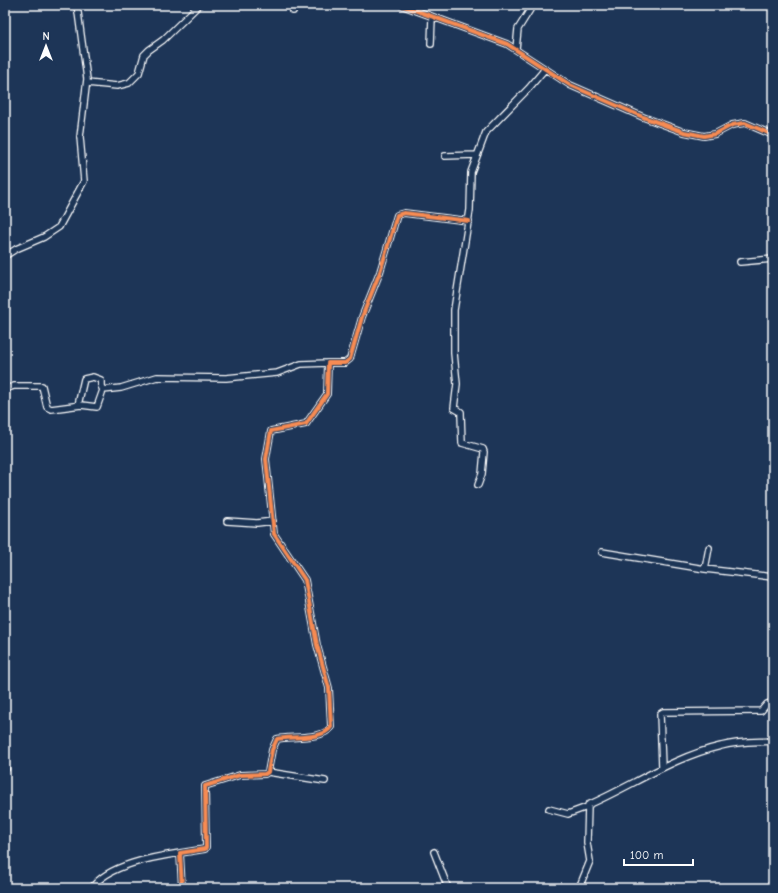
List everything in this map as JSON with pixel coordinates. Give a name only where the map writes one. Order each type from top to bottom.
[{"type":"street","points":[[5,256],[16,249],[44,237],[59,227],[84,181],[80,137],[87,82],[77,5]]},
{"type":"street","points":[[87,82],[117,86],[129,83],[139,73],[144,55],[163,40],[199,5]]},
{"type":"street","points":[[401,5],[491,37],[516,49],[545,69],[586,93],[688,134],[699,136],[708,135],[740,123],[752,125],[773,135]]},
{"type":"street","points":[[516,49],[518,29],[533,5]]},
{"type":"street","points":[[431,44],[432,16]]},
{"type":"street","points":[[478,484],[482,474],[484,452],[483,449],[476,446],[462,443],[461,413],[454,408],[457,384],[454,353],[454,310],[469,221],[471,172],[476,155],[486,132],[530,88],[545,69]]},
{"type":"street","points":[[445,156],[476,155]]},
{"type":"street","points":[[103,390],[127,387],[157,377],[226,378],[277,373],[301,364],[345,363],[350,358],[362,316],[380,272],[398,215],[404,213],[469,221]]},
{"type":"street","points":[[740,262],[773,259]]},
{"type":"street","points":[[268,772],[272,750],[277,739],[315,735],[329,731],[332,727],[329,688],[317,645],[305,580],[275,537],[266,459],[271,432],[274,430],[306,424],[327,394],[328,363]]},
{"type":"street","points":[[5,389],[14,386],[42,386],[49,408],[78,404],[97,407],[103,390],[101,380],[93,377],[84,380],[78,404]]},
{"type":"street","points":[[227,521],[257,523],[273,521]]},
{"type":"street","points":[[705,569],[708,548]]},
{"type":"street","points":[[602,552],[705,569],[773,577]]},
{"type":"street","points":[[773,665],[773,685]]},
{"type":"street","points":[[662,767],[660,714],[663,712],[761,711],[767,704],[773,702]]},
{"type":"street","points":[[549,809],[568,814],[587,807],[662,767],[720,746],[736,743],[773,741]]},
{"type":"street","points":[[92,888],[106,874],[124,866],[205,848],[205,786],[230,777],[250,774],[265,774],[268,772],[326,781]]},
{"type":"street","points":[[579,888],[590,861],[587,843],[587,807]]},
{"type":"street","points":[[434,852],[448,888]]},
{"type":"street","points":[[180,853],[182,888]]},
{"type":"cycle path","points":[[401,5],[507,44],[570,85],[643,117],[684,132],[704,136],[715,134],[732,125],[745,123],[773,135]]},
{"type":"cycle path","points":[[182,888],[180,853],[205,849],[206,847],[205,786],[240,775],[265,774],[268,772],[272,750],[277,739],[314,736],[327,731],[331,727],[329,688],[317,645],[305,580],[274,534],[266,459],[271,431],[306,424],[327,394],[328,363],[345,363],[350,359],[362,317],[380,272],[397,215],[404,213],[469,221]]}]
